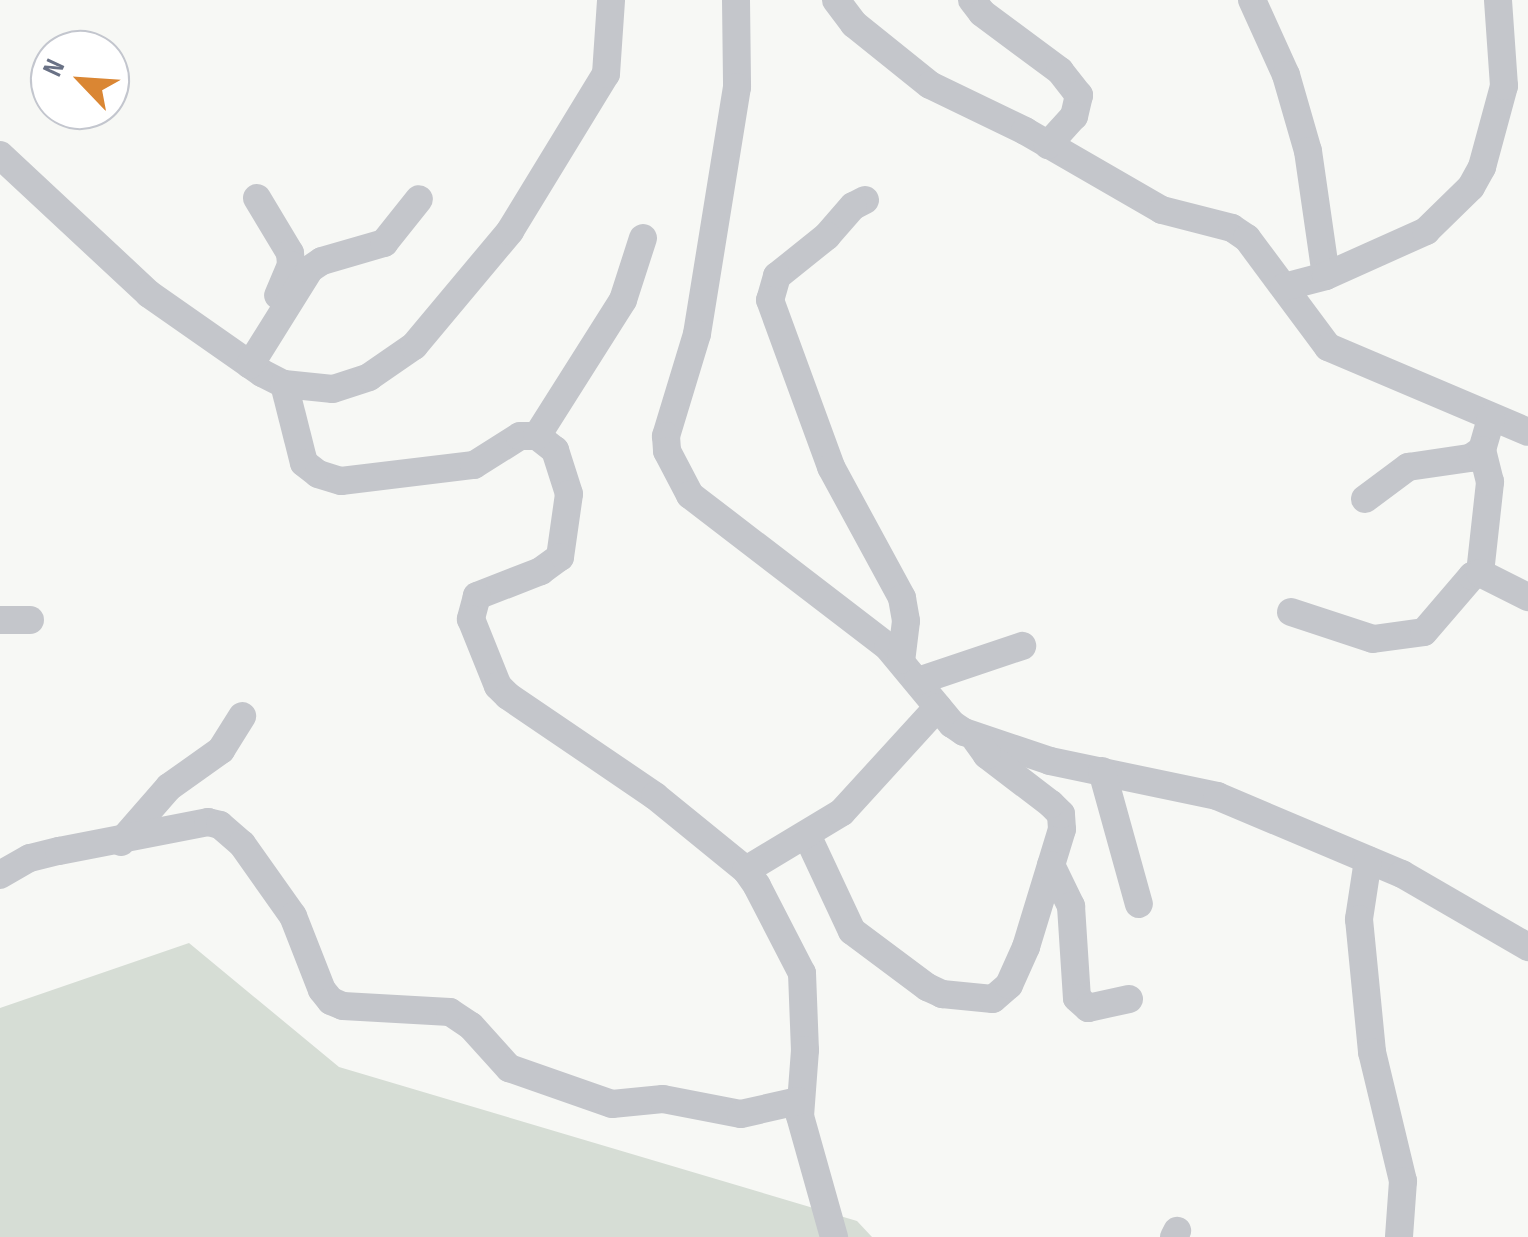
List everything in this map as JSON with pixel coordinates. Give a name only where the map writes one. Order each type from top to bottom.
[{"type":"street","points":[[0,155],[149,294],[250,365],[284,384],[334,389],[369,378],[414,346],[510,231],[606,74],[612,0]]},
{"type":"street","points":[[736,0],[737,87],[697,334],[686,383],[670,417],[667,452],[690,494],[910,670],[952,724],[972,735],[1050,762],[1217,796],[1402,874],[1528,947]]},
{"type":"street","points":[[836,0],[854,24],[930,85],[1048,144],[1162,210],[1232,228],[1261,253],[1328,347],[1528,432]]},
{"type":"street","points":[[972,0],[982,13],[1060,70],[1079,95],[1074,116],[1048,144]]},
{"type":"street","points":[[1252,0],[1286,75],[1308,151],[1326,276]]},
{"type":"street","points":[[1284,287],[1326,276],[1426,232],[1471,187],[1482,167],[1504,86],[1498,0]]},
{"type":"street","points":[[257,198],[290,253],[292,265],[276,299],[276,323]]},
{"type":"street","points":[[250,365],[310,269],[322,261],[384,243],[418,199]]},
{"type":"street","points":[[865,200],[853,206],[827,236],[777,276],[770,300],[831,467],[902,598],[910,670]]},
{"type":"street","points":[[537,436],[623,300],[643,238]]},
{"type":"street","points":[[284,384],[304,462],[318,474],[340,482],[474,466],[520,436],[537,436],[555,450],[567,479],[565,547],[553,565],[478,596],[471,619],[498,686],[655,796],[746,870],[802,973],[804,1050],[798,1101],[834,1237]]},
{"type":"street","points":[[1480,573],[1490,482],[1482,450],[1491,418]]},
{"type":"street","points":[[1365,499],[1408,467],[1470,458],[1482,450]]},
{"type":"street","points":[[1291,612],[1373,639],[1411,636],[1435,624],[1472,576],[1480,573],[1528,597]]},
{"type":"street","points":[[0,620],[30,620]]},
{"type":"street","points":[[910,670],[1022,646]]},
{"type":"street","points":[[746,870],[842,812],[938,707]]},
{"type":"street","points":[[121,842],[169,787],[220,750],[242,716]]},
{"type":"street","points":[[807,834],[852,931],[928,987],[984,1002],[1002,994],[1026,947],[1062,830],[1061,814],[988,755],[972,735]]},
{"type":"street","points":[[1102,771],[1138,904]]},
{"type":"street","points":[[0,875],[30,858],[208,822],[232,832],[292,916],[322,990],[343,1006],[450,1012],[471,1026],[509,1068],[612,1104],[663,1099],[741,1114],[798,1101]]},
{"type":"street","points":[[1368,860],[1359,918],[1372,1052],[1403,1182],[1399,1237]]},
{"type":"street","points":[[1051,865],[1071,906],[1076,998],[1095,1008],[1129,999]]},
{"type":"shaded area","points":[[189,943],[339,1067],[857,1221],[872,1237],[0,1237],[0,1008]]}]
